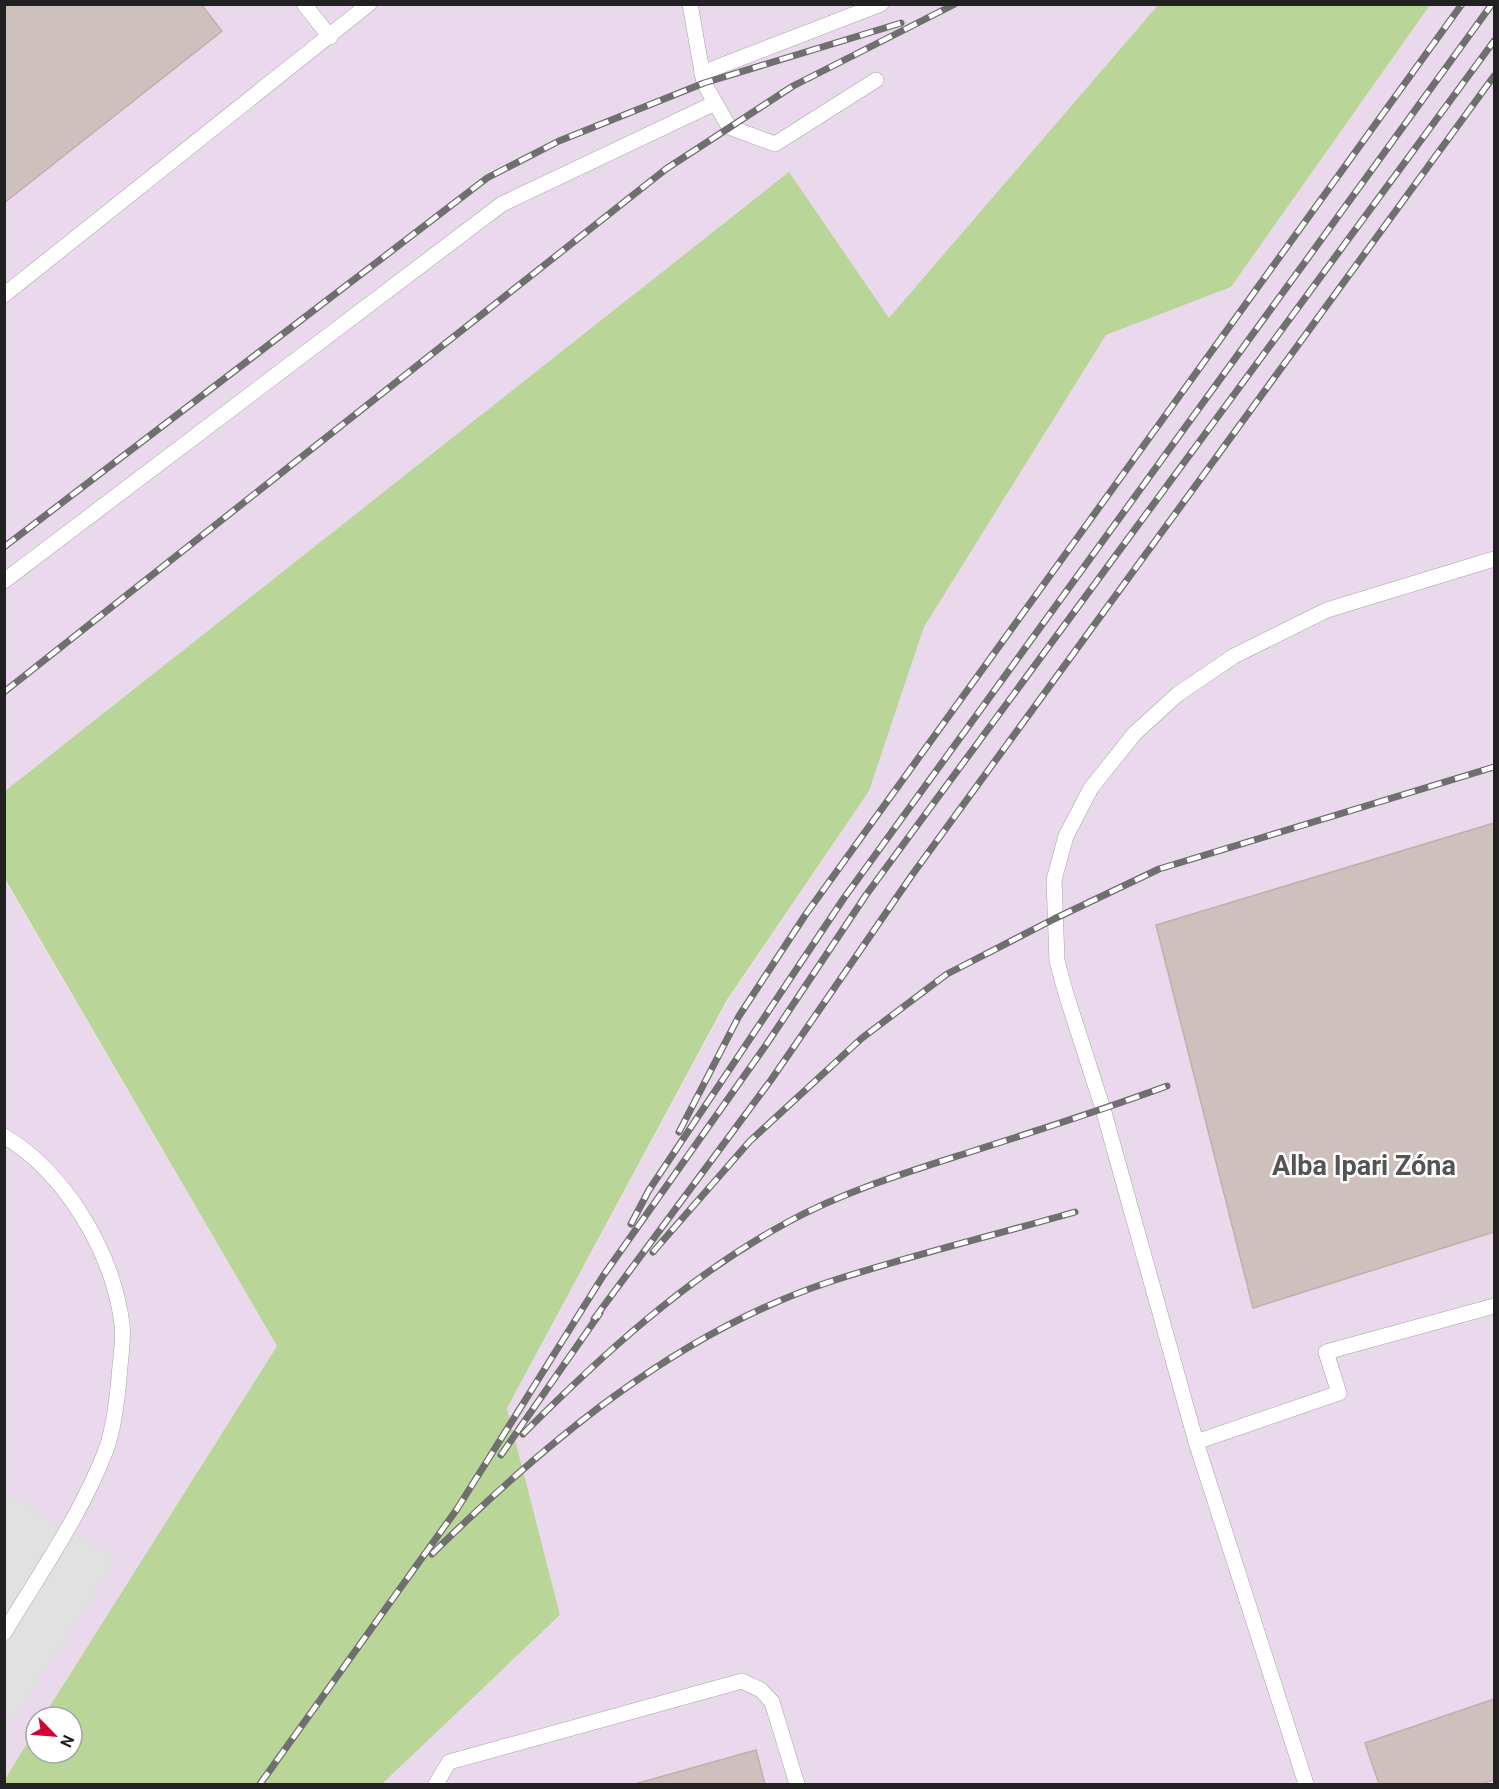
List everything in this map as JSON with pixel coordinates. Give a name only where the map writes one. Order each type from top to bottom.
[{"type":"lane","points":[[304,4],[330,37]]},
{"type":"lane","points":[[4,295],[369,4]]},
{"type":"lane","points":[[690,4],[704,82],[729,127],[775,144],[876,80]]},
{"type":"lane","points":[[702,73],[881,4]]},
{"type":"lane","points":[[4,580],[502,204],[715,103]]},
{"type":"lane","points":[[1306,1785],[1196,1442],[1103,1109],[1057,961],[1054,879],[1066,836],[1091,788],[1135,733],[1178,694],[1234,656],[1327,610],[1494,559]]},
{"type":"lane","points":[[4,1136],[52,1176],[84,1219],[101,1249],[115,1290],[122,1326],[117,1398],[107,1448],[75,1515],[4,1633]]},
{"type":"lane","points":[[1196,1442],[1339,1393],[1326,1352],[1494,1306]]},
{"type":"lane","points":[[436,1785],[449,1762],[742,1681],[762,1690],[772,1702],[797,1785]]},
{"type":"shaded area","points":[[5,5],[1158,5],[889,319],[789,173],[5,791]]},
{"type":"shaded area","points":[[1430,5],[1494,5],[1494,1784],[382,1784],[560,1615],[507,1408],[728,1000],[869,791],[924,627],[1106,335],[1231,287]]},
{"type":"shaded area","points":[[4,879],[277,1346],[51,1705],[24,1705],[24,1748],[5,1779]]},
{"type":"shaded area","points":[[5,1492],[116,1559],[5,1733]]},
{"type":"green space","points":[[1158,5],[1430,5],[1231,287],[1106,335],[924,627],[869,791],[727,1000],[507,1408],[560,1615],[382,1784],[5,1784],[5,1779],[24,1748],[24,1765],[84,1765],[84,1705],[51,1705],[277,1346],[5,879],[5,791],[789,172],[889,318]]},
{"type":"building","points":[[4,4],[201,4],[222,31],[4,203]]},
{"type":"building","points":[[1494,823],[1494,1232],[1253,1308],[1156,925]]},
{"type":"building","points":[[1494,1699],[1494,1780],[1481,1784],[1379,1784],[1365,1743]]},
{"type":"building","points":[[756,1750],[765,1784],[635,1784]]},
{"type":"railway","points":[[4,692],[666,169],[793,86],[955,4]]},
{"type":"railway","points":[[679,1132],[739,1016],[806,914],[1462,4]]},
{"type":"railway","points":[[631,1224],[649,1190],[844,898],[1492,4]]},
{"type":"railway","points":[[4,547],[487,178],[559,141],[704,83],[901,23]]},
{"type":"railway","points":[[260,1784],[457,1509],[603,1276],[766,1045],[866,895],[1494,41]]},
{"type":"railway","points":[[594,1319],[771,1080],[912,875],[1494,76]]},
{"type":"railway","points":[[653,1252],[750,1141],[862,1038],[947,974],[1159,869],[1494,767]]},
{"type":"railway","points":[[523,1434],[615,1346],[681,1292],[751,1243],[788,1222],[877,1183],[1167,1086]]},
{"type":"railway","points":[[432,1554],[520,1472],[566,1433],[614,1396],[664,1362],[716,1332],[770,1305],[826,1283],[1075,1212]]},
{"type":"railway","points":[[501,1455],[600,1313]]},
{"type":"district","name":"Alba Ipari Zóna","points":[[1364,1166]]}]
